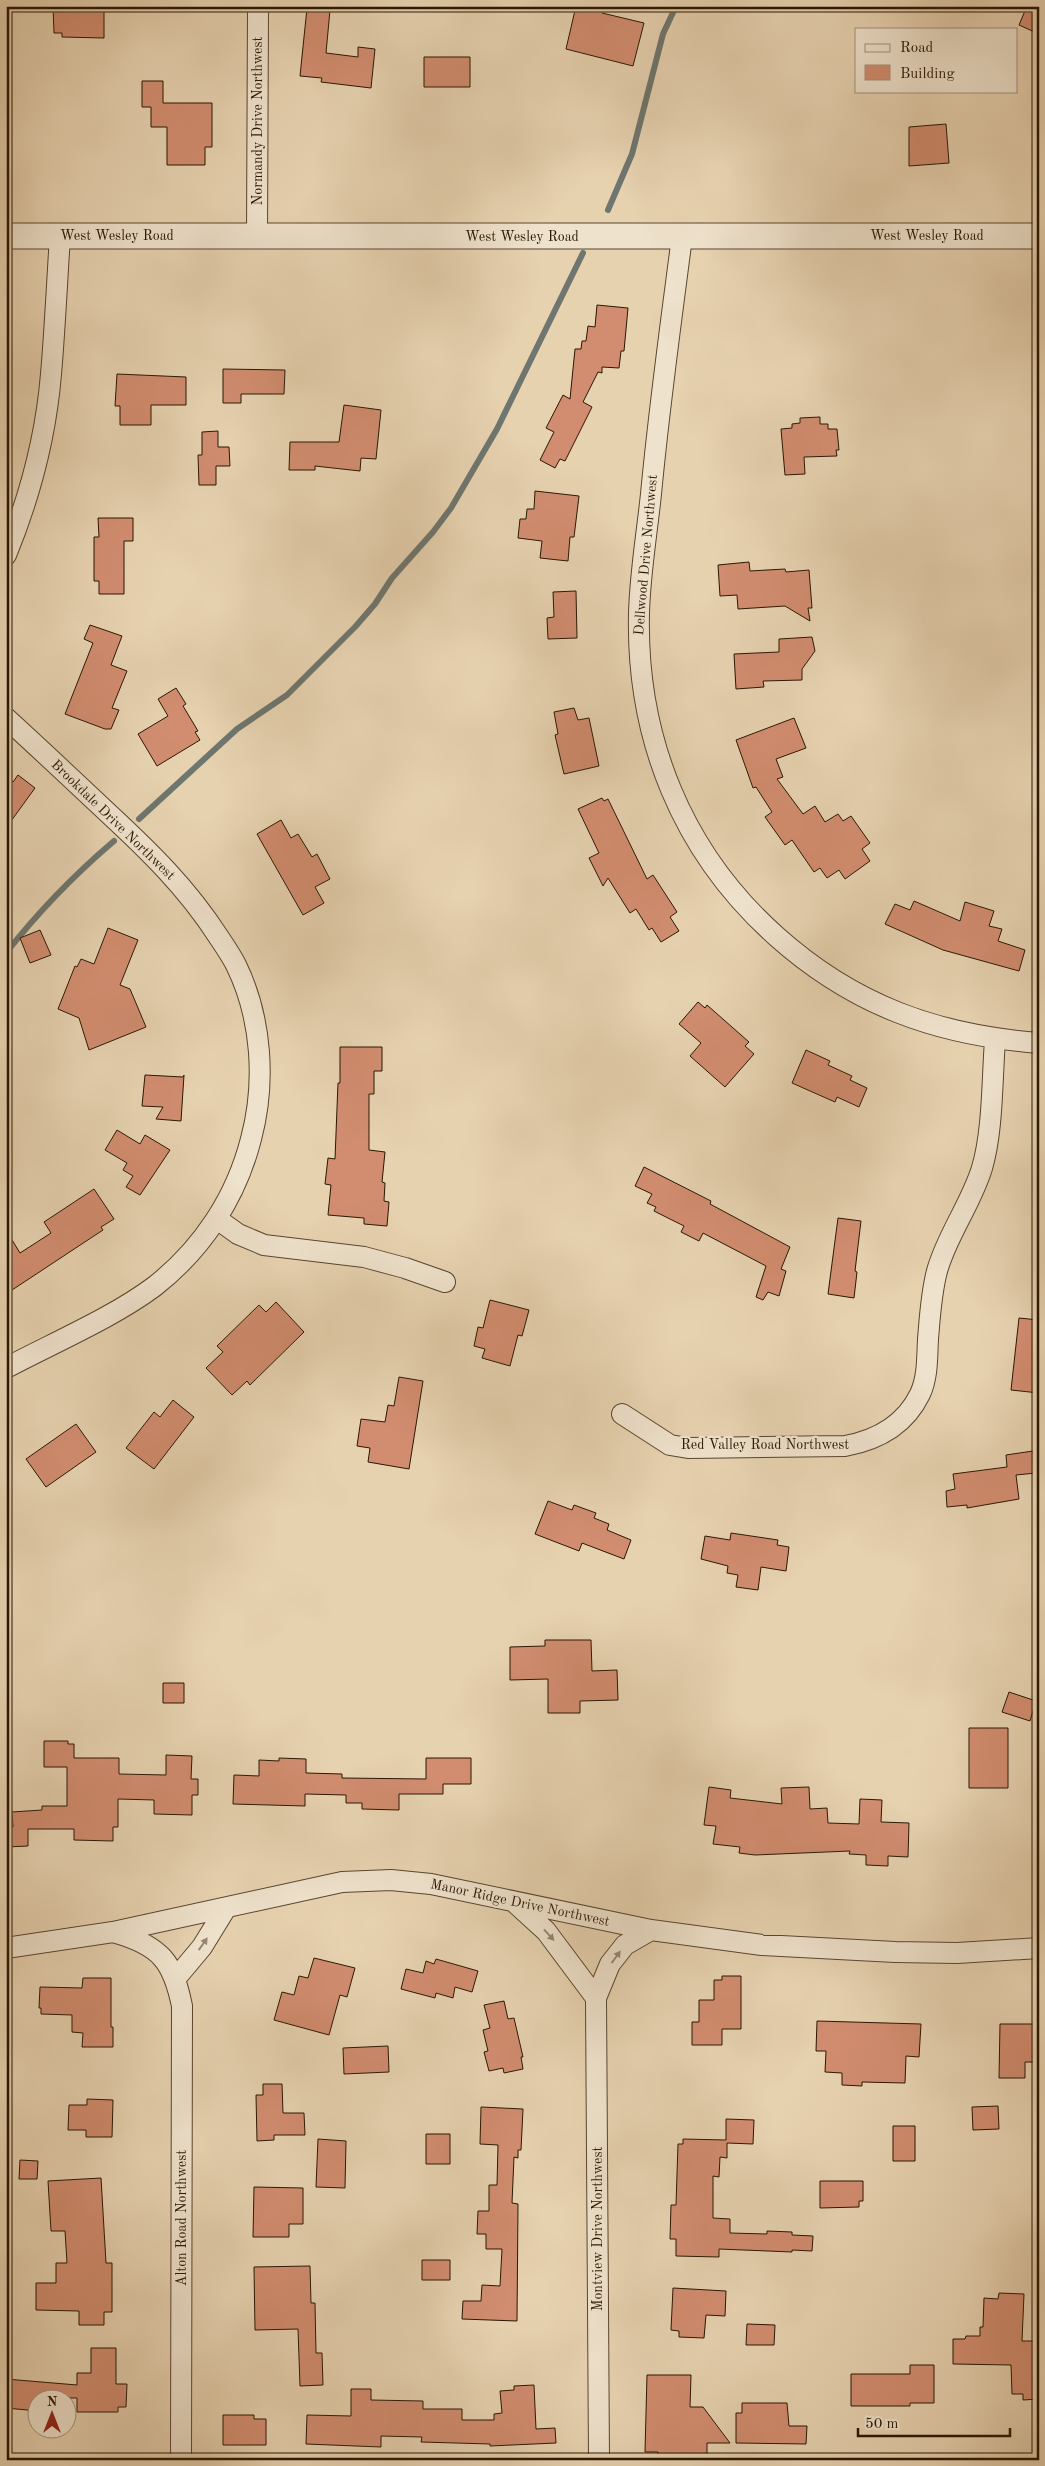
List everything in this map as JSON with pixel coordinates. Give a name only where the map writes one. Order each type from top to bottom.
[{"type":"street","name":"Normandy Drive Northwest","points":[[257,237],[258,6]]},
{"type":"street","name":"West Wesley Road","points":[[6,236],[1039,236]]},
{"type":"street","points":[[6,555],[33,474],[44,425],[51,375],[60,236]]},
{"type":"street","name":"Dellwood Drive Northwest","points":[[682,237],[652,476],[639,611],[640,658],[646,709],[654,746],[666,782],[691,833],[725,882],[758,920],[800,958],[848,989],[892,1011],[946,1030],[995,1040],[1039,1043]]},
{"type":"street","name":"Brookdale Drive Northwest","points":[[6,718],[163,864],[200,908],[236,964],[246,988],[255,1026],[259,1062],[259,1095],[246,1158],[232,1191],[217,1219],[183,1260],[154,1286],[129,1303],[6,1368]]},
{"type":"street","name":"Red Valley Road Northwest","points":[[622,1414],[670,1445],[688,1448],[846,1446],[865,1442],[880,1436],[906,1415],[919,1394],[926,1376],[930,1304],[938,1270],[948,1244],[972,1199],[983,1166],[987,1141],[995,1040]]},
{"type":"street","points":[[217,1219],[238,1234],[264,1245],[364,1257],[446,1282]]},
{"type":"street","name":"Manor Ridge Drive Northwest","points":[[6,1948],[113,1932],[342,1882],[391,1880],[431,1884],[651,1930],[766,1945],[867,1951],[957,1953],[1039,1948]]},
{"type":"street","points":[[514,1901],[546,1932],[596,1998]]},
{"type":"street","points":[[176,1978],[202,1947],[226,1908]]},
{"type":"street","name":"Montview Drive Northwest","points":[[599,2460],[596,1998],[610,1964],[624,1945],[651,1930]]},
{"type":"street","name":"Alton Road Northwest","points":[[113,1932],[138,1939],[161,1955],[176,1978],[182,2006],[181,2460]]},
{"type":"building","points":[[53,6],[104,6],[104,38],[62,37],[62,33],[54,33]]},
{"type":"building","points":[[576,6],[603,6],[602,13],[644,23],[633,66],[566,49]]},
{"type":"building","points":[[1027,6],[1039,6],[1039,34],[1019,25]]},
{"type":"building","points":[[307,8],[330,10],[326,53],[358,57],[358,47],[375,49],[371,88],[321,82],[322,78],[300,76]]},
{"type":"building","points":[[424,57],[470,57],[470,87],[424,87]]},
{"type":"building","points":[[142,81],[163,81],[163,103],[212,103],[212,147],[205,147],[205,165],[167,165],[167,127],[151,127],[151,107],[142,107]]},
{"type":"building","points":[[946,124],[949,163],[909,166],[909,127]]},
{"type":"building","points":[[597,305],[628,308],[624,351],[621,351],[619,368],[602,367],[602,373],[598,372],[583,402],[592,407],[565,461],[560,459],[555,468],[540,460],[554,432],[546,428],[563,395],[570,399],[575,349],[581,349],[582,341],[586,341],[588,326],[595,327]]},
{"type":"building","points":[[223,369],[285,370],[284,394],[241,394],[241,403],[223,403]]},
{"type":"building","points":[[117,374],[186,377],[186,405],[151,405],[151,425],[120,425],[120,406],[115,406]]},
{"type":"building","points":[[344,405],[381,410],[376,459],[361,458],[360,471],[315,466],[315,470],[289,470],[290,442],[339,442]]},
{"type":"building","points":[[820,417],[820,424],[828,424],[828,429],[837,429],[839,450],[836,450],[837,456],[804,457],[805,474],[785,475],[781,429],[792,428],[792,424],[800,423],[800,418]]},
{"type":"building","points":[[218,431],[218,447],[229,447],[230,466],[216,466],[216,485],[199,485],[198,455],[202,455],[202,432]]},
{"type":"building","points":[[535,491],[579,496],[574,537],[570,537],[568,561],[540,558],[542,541],[518,538],[520,519],[526,519],[527,509],[534,509]]},
{"type":"building","points":[[98,518],[133,518],[133,541],[124,541],[124,594],[99,594],[99,581],[94,581],[94,537],[99,537]]},
{"type":"building","points":[[749,562],[750,571],[785,569],[786,572],[809,570],[812,608],[808,608],[810,621],[785,606],[738,609],[737,595],[720,596],[718,565]]},
{"type":"building","points":[[576,591],[577,638],[548,639],[547,618],[554,617],[553,592]]},
{"type":"building","points":[[90,625],[122,636],[111,665],[127,671],[112,708],[119,710],[111,729],[105,729],[65,714],[93,643],[84,639]]},
{"type":"building","points":[[812,637],[815,651],[802,669],[802,680],[763,681],[764,687],[736,689],[734,654],[779,652],[779,639]]},
{"type":"building","points":[[176,688],[186,704],[183,706],[198,731],[195,732],[200,740],[157,766],[138,734],[168,716],[158,699]]},
{"type":"building","points":[[574,708],[578,720],[589,718],[599,766],[564,774],[555,735],[558,734],[554,712]]},
{"type":"building","points":[[794,718],[806,748],[776,759],[783,777],[777,779],[803,814],[815,806],[825,822],[838,814],[843,821],[851,816],[870,843],[862,849],[870,861],[845,879],[839,870],[827,878],[820,868],[814,872],[792,840],[785,845],[765,817],[772,812],[756,787],[753,788],[736,740]]},
{"type":"building","points":[[18,775],[35,788],[6,828],[6,777],[13,782]]},
{"type":"building","points":[[602,798],[604,801],[608,799],[647,879],[653,875],[677,912],[670,917],[679,931],[661,942],[652,928],[649,930],[636,909],[630,913],[608,878],[603,886],[589,858],[599,853],[578,809]]},
{"type":"building","points":[[281,820],[291,838],[298,834],[312,857],[317,854],[330,879],[315,887],[324,903],[303,915],[257,834]]},
{"type":"building","points":[[914,901],[960,921],[965,902],[994,911],[989,926],[1002,929],[998,941],[1025,950],[1019,971],[943,950],[885,924],[895,904],[910,910]]},
{"type":"building","points":[[108,928],[138,940],[120,985],[130,989],[146,1027],[89,1050],[79,1018],[58,1009],[75,966],[77,967],[81,959],[94,964]]},
{"type":"building","points":[[40,930],[51,955],[30,963],[20,938]]},
{"type":"building","points":[[698,1002],[705,1008],[707,1005],[749,1042],[745,1046],[754,1054],[725,1087],[690,1056],[701,1043],[679,1024]]},
{"type":"building","points":[[340,1047],[382,1047],[382,1071],[374,1071],[374,1094],[369,1094],[369,1150],[385,1152],[382,1182],[385,1183],[384,1201],[389,1202],[387,1226],[364,1224],[364,1218],[328,1215],[331,1185],[325,1184],[328,1158],[335,1159],[338,1083],[340,1083]]},
{"type":"building","points":[[806,1050],[830,1061],[828,1065],[852,1076],[850,1080],[867,1088],[859,1107],[837,1097],[835,1102],[792,1083]]},
{"type":"building","points":[[145,1075],[183,1077],[184,1075],[181,1121],[156,1119],[163,1107],[142,1106]]},
{"type":"building","points":[[117,1130],[140,1144],[145,1135],[170,1150],[140,1195],[126,1187],[133,1176],[123,1170],[127,1163],[105,1150]]},
{"type":"building","points":[[644,1167],[711,1201],[710,1204],[790,1247],[781,1269],[786,1271],[779,1296],[768,1292],[763,1300],[756,1297],[766,1266],[703,1233],[699,1241],[681,1232],[684,1226],[654,1211],[656,1207],[647,1203],[652,1194],[635,1186]]},
{"type":"building","points":[[94,1189],[114,1219],[101,1227],[103,1230],[6,1294],[6,1230],[20,1253],[51,1233],[44,1222]]},
{"type":"building","points":[[838,1218],[861,1221],[854,1298],[828,1294]]},
{"type":"building","points":[[490,1300],[529,1310],[522,1336],[518,1335],[510,1366],[482,1358],[485,1349],[474,1346],[478,1327],[483,1328]]},
{"type":"building","points":[[276,1302],[304,1332],[250,1385],[247,1381],[232,1395],[206,1368],[223,1352],[217,1346],[259,1305],[266,1312]]},
{"type":"building","points":[[1019,1318],[1039,1320],[1039,1393],[1011,1390]]},
{"type":"building","points":[[399,1377],[423,1381],[409,1469],[368,1462],[370,1448],[357,1446],[361,1419],[385,1422],[388,1405],[394,1406]]},
{"type":"building","points":[[173,1400],[194,1417],[154,1469],[126,1448],[154,1412],[160,1417]]},
{"type":"building","points":[[76,1424],[96,1452],[46,1487],[26,1459]]},
{"type":"building","points":[[1033,1451],[1036,1473],[1016,1475],[1019,1499],[967,1508],[967,1505],[947,1507],[946,1491],[955,1489],[953,1474],[1007,1467],[1006,1455]]},
{"type":"building","points":[[548,1501],[572,1510],[574,1505],[596,1513],[594,1518],[609,1524],[607,1530],[631,1540],[624,1559],[582,1543],[579,1551],[535,1534]]},
{"type":"building","points":[[731,1533],[778,1540],[777,1545],[789,1547],[786,1571],[761,1567],[758,1590],[736,1587],[738,1575],[727,1573],[728,1566],[701,1559],[705,1536],[730,1540]]},
{"type":"building","points":[[545,1640],[591,1640],[592,1671],[617,1670],[618,1700],[580,1701],[580,1713],[548,1713],[548,1679],[510,1680],[510,1647],[545,1646]]},
{"type":"building","points":[[163,1683],[184,1683],[184,1703],[163,1703]]},
{"type":"building","points":[[1009,1692],[1036,1701],[1030,1721],[1002,1712]]},
{"type":"building","points":[[969,1728],[1008,1728],[1008,1788],[969,1788]]},
{"type":"building","points":[[44,1741],[68,1741],[68,1744],[74,1744],[74,1758],[119,1758],[119,1774],[166,1775],[166,1755],[192,1756],[191,1779],[198,1779],[198,1795],[192,1795],[192,1815],[154,1814],[154,1800],[118,1799],[118,1827],[113,1827],[113,1841],[74,1840],[74,1829],[28,1829],[28,1846],[6,1847],[6,1827],[13,1827],[12,1812],[42,1810],[42,1806],[67,1806],[67,1767],[44,1767]]},
{"type":"building","points":[[279,1758],[306,1759],[306,1773],[342,1774],[342,1778],[426,1779],[426,1758],[471,1758],[471,1784],[443,1784],[443,1794],[399,1794],[399,1810],[362,1809],[362,1803],[346,1803],[346,1795],[305,1794],[305,1806],[233,1804],[234,1775],[259,1776],[259,1760],[279,1761]]},
{"type":"building","points":[[709,1787],[731,1790],[730,1798],[782,1804],[781,1788],[809,1787],[810,1809],[827,1808],[828,1823],[859,1824],[860,1799],[882,1800],[881,1822],[909,1823],[908,1857],[888,1856],[888,1866],[866,1865],[866,1855],[849,1854],[850,1851],[755,1855],[739,1853],[740,1847],[713,1844],[716,1826],[704,1825]]},
{"type":"building","points":[[314,1958],[355,1968],[347,1997],[340,1995],[329,2035],[274,2020],[282,1992],[294,1995],[299,1976],[308,1978]]},
{"type":"building","points":[[436,1959],[478,1971],[472,1992],[455,1987],[453,1998],[436,1993],[435,1998],[401,1989],[406,1969],[423,1973],[426,1961],[434,1964]]},
{"type":"building","points":[[722,1976],[741,1976],[741,2029],[722,2029],[722,2045],[692,2045],[692,2022],[699,2022],[699,2000],[714,2000],[714,1980],[722,1980]]},
{"type":"building","points":[[83,1978],[111,1978],[113,2047],[82,2047],[83,2033],[72,2032],[72,2015],[41,2014],[41,2008],[39,2008],[40,1987],[82,1988]]},
{"type":"building","points":[[504,2001],[508,2019],[514,2018],[523,2057],[521,2057],[523,2069],[504,2073],[503,2068],[489,2071],[484,2052],[488,2051],[483,2030],[490,2028],[484,2005]]},
{"type":"building","points":[[817,2021],[921,2024],[919,2057],[906,2056],[905,2083],[862,2082],[862,2086],[842,2085],[842,2073],[825,2072],[826,2051],[816,2051]]},
{"type":"building","points":[[1000,2024],[1035,2024],[1036,2062],[1025,2062],[1025,2078],[999,2078]]},
{"type":"building","points":[[388,2046],[389,2072],[344,2074],[343,2048]]},
{"type":"building","points":[[263,2084],[282,2084],[283,2113],[304,2113],[305,2135],[274,2135],[274,2140],[257,2141],[256,2095],[263,2095]]},
{"type":"building","points":[[87,2099],[113,2100],[112,2137],[86,2137],[86,2130],[68,2130],[69,2105],[87,2105]]},
{"type":"building","points":[[998,2106],[999,2129],[973,2130],[972,2107]]},
{"type":"building","points":[[481,2107],[523,2109],[521,2150],[518,2150],[518,2158],[514,2157],[512,2203],[518,2204],[517,2321],[462,2319],[463,2301],[481,2301],[482,2285],[500,2286],[502,2249],[486,2249],[486,2234],[477,2234],[478,2211],[489,2211],[489,2185],[497,2185],[498,2145],[480,2144]]},
{"type":"building","points":[[726,2119],[754,2120],[753,2144],[727,2143],[727,2158],[720,2157],[719,2177],[713,2176],[713,2218],[730,2219],[730,2233],[767,2234],[767,2231],[792,2232],[792,2235],[813,2236],[812,2251],[719,2249],[719,2257],[676,2256],[676,2239],[670,2239],[671,2205],[676,2205],[678,2144],[683,2144],[683,2139],[726,2140]]},
{"type":"building","points":[[893,2126],[915,2126],[915,2161],[893,2161]]},
{"type":"building","points":[[426,2134],[450,2134],[450,2164],[426,2164]]},
{"type":"building","points":[[318,2139],[346,2141],[345,2188],[316,2187]]},
{"type":"building","points":[[20,2160],[38,2161],[37,2179],[19,2179]]},
{"type":"building","points":[[101,2178],[106,2263],[112,2263],[112,2312],[104,2312],[104,2325],[79,2325],[79,2311],[36,2310],[36,2283],[56,2283],[56,2263],[67,2263],[65,2231],[51,2231],[48,2181]]},
{"type":"building","points":[[820,2181],[863,2181],[863,2201],[859,2201],[859,2207],[820,2208]]},
{"type":"building","points":[[254,2187],[303,2188],[303,2224],[289,2224],[289,2237],[253,2237]]},
{"type":"building","points":[[422,2260],[450,2260],[450,2280],[422,2280]]},
{"type":"building","points":[[310,2266],[311,2303],[315,2303],[316,2353],[322,2353],[323,2385],[300,2386],[298,2329],[255,2330],[254,2267]]},
{"type":"building","points":[[673,2288],[726,2291],[725,2316],[706,2315],[704,2338],[679,2337],[679,2331],[671,2330]]},
{"type":"building","points":[[999,2293],[1024,2294],[1022,2341],[1039,2341],[1039,2399],[1023,2400],[1023,2394],[1012,2394],[1011,2365],[953,2364],[953,2339],[965,2339],[966,2336],[980,2336],[980,2327],[983,2327],[984,2298],[998,2299]]},
{"type":"building","points":[[747,2324],[775,2325],[774,2345],[746,2345]]},
{"type":"building","points":[[91,2348],[116,2348],[116,2384],[127,2384],[126,2407],[118,2407],[118,2412],[78,2412],[78,2388],[28,2388],[28,2410],[6,2408],[6,2379],[77,2385],[77,2373],[91,2373]]},
{"type":"building","points":[[910,2365],[934,2365],[934,2403],[910,2403],[910,2406],[851,2406],[851,2374],[910,2374]]},
{"type":"building","points":[[647,2375],[691,2375],[690,2407],[703,2407],[730,2443],[707,2443],[707,2460],[658,2460],[658,2452],[645,2452]]},
{"type":"building","points":[[534,2385],[536,2429],[555,2428],[556,2443],[490,2446],[490,2444],[421,2442],[422,2437],[381,2436],[381,2447],[306,2444],[307,2415],[351,2416],[351,2389],[371,2389],[371,2400],[423,2401],[423,2409],[462,2409],[462,2420],[494,2420],[494,2414],[502,2413],[500,2391],[514,2390],[514,2386]]},
{"type":"building","points":[[742,2403],[787,2403],[789,2426],[807,2426],[806,2444],[736,2443],[736,2413],[742,2413]]},
{"type":"building","points":[[223,2415],[254,2415],[254,2419],[266,2419],[266,2445],[223,2445]]},
{"type":"waterway","points":[[608,210],[632,154],[663,34],[676,6]]},
{"type":"waterway","points":[[139,819],[237,729],[287,695],[355,627],[375,604],[392,578],[433,532],[451,508],[497,429],[583,253]]},
{"type":"waterway","points":[[6,953],[57,894],[114,841]]}]
